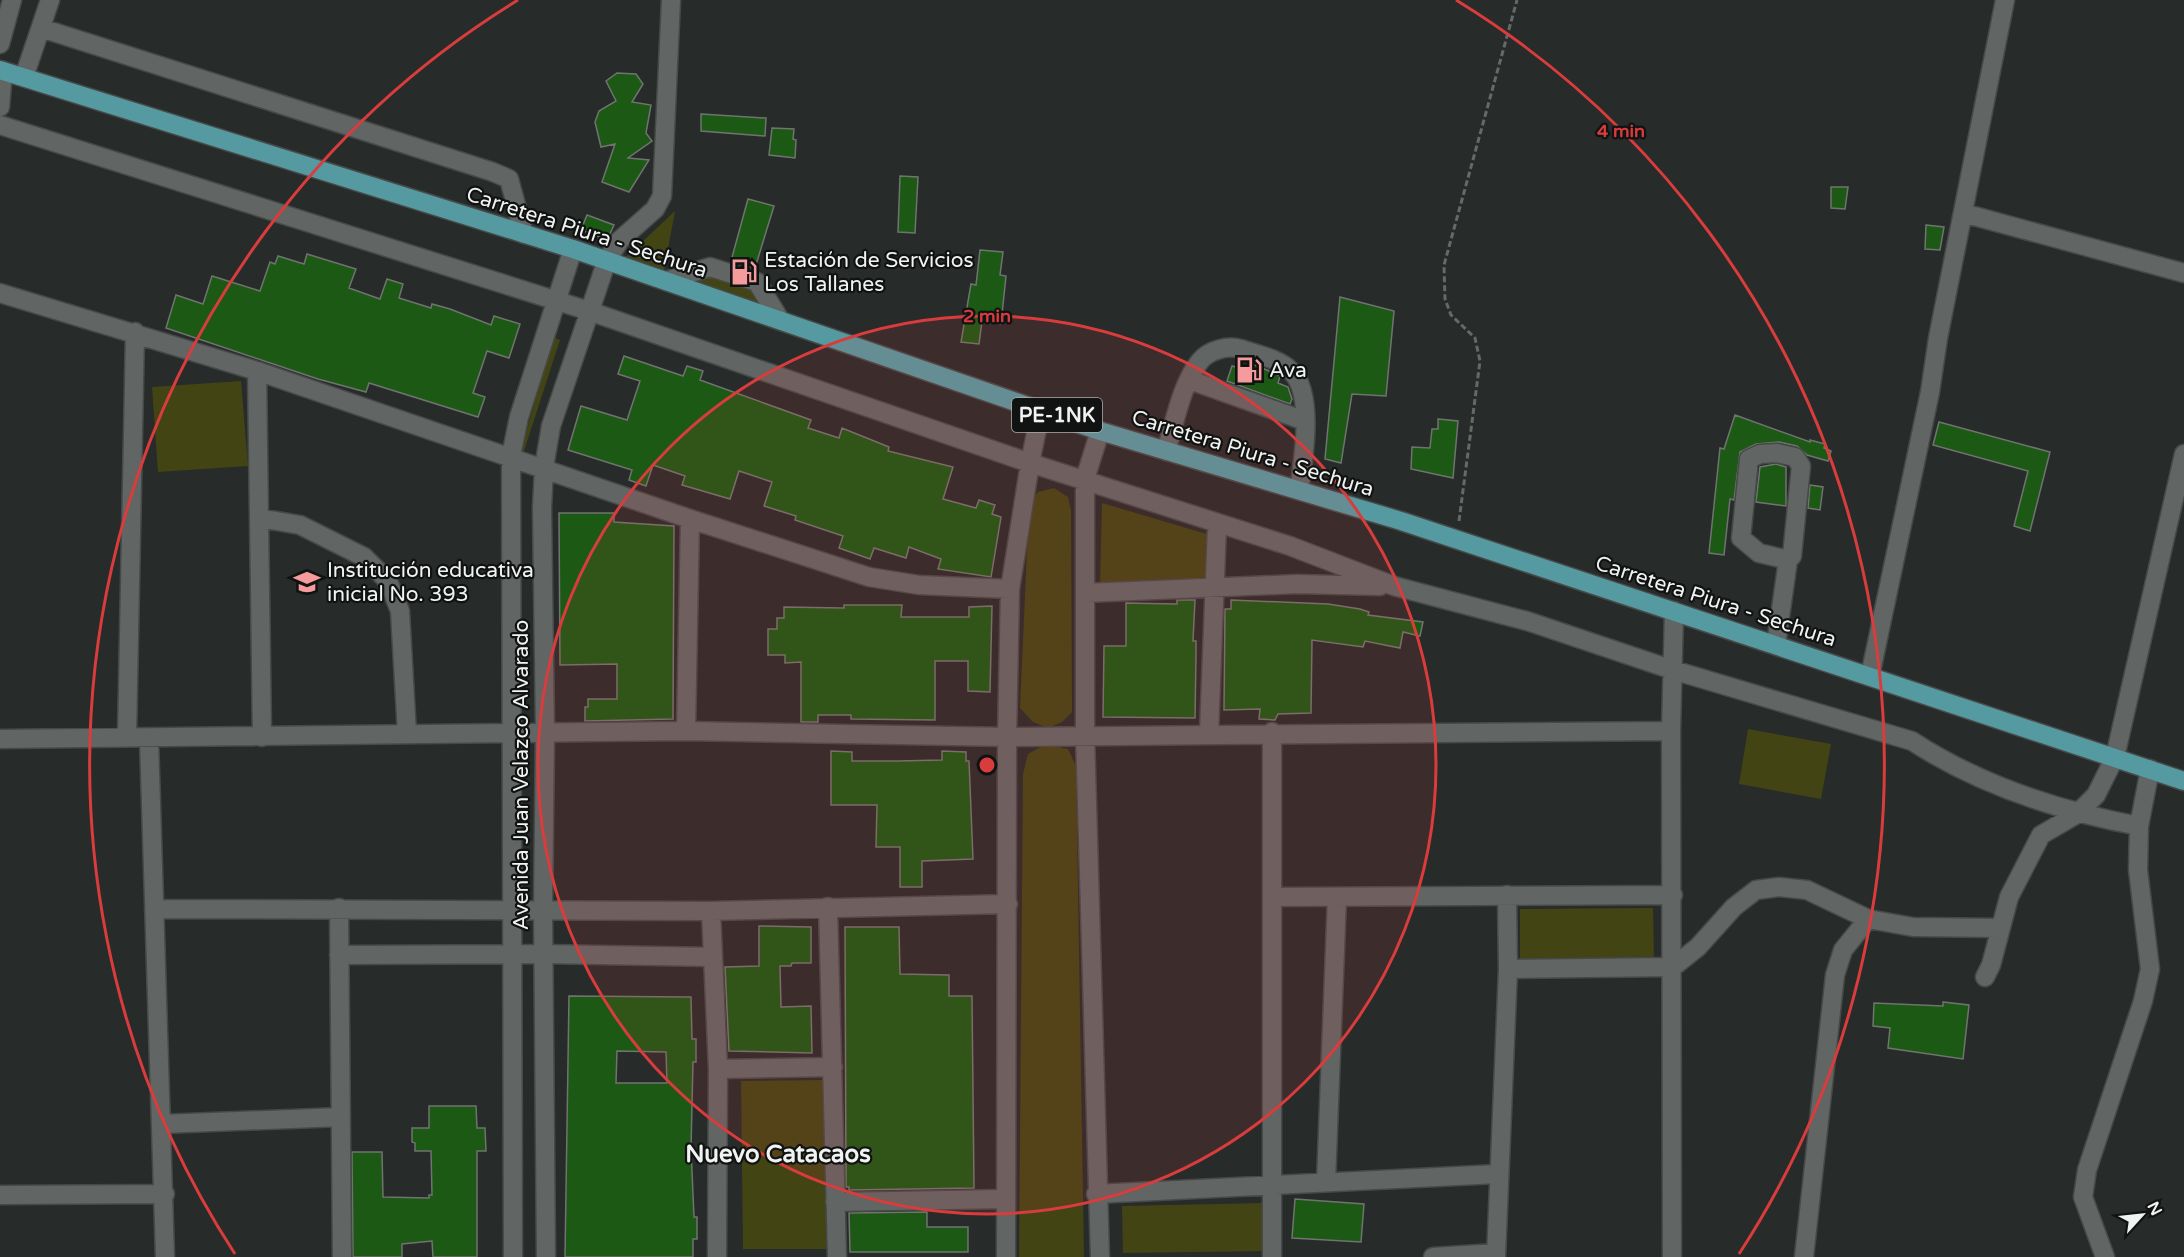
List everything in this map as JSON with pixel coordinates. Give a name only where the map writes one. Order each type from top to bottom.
[{"type":"main road","name":"Carretera Piura - Sechura","points":[[2,71],[607,260],[1100,431],[1456,539],[2184,781]]},
{"type":"street","points":[[0,44],[12,0]]},
{"type":"street","points":[[24,77],[50,0]]},
{"type":"street","name":"Avenida Juan Velazco Alvarado","points":[[546,1257],[543,954],[545,732],[542,508],[544,467],[551,426],[607,260],[620,240],[655,209],[662,196],[671,0]]},
{"type":"street","points":[[1870,676],[1930,392],[1938,338],[2005,0]]},
{"type":"street","points":[[41,28],[493,172],[509,179],[524,234]]},
{"type":"street","points":[[0,107],[2,71]]},
{"type":"street","points":[[0,125],[557,300],[1030,463],[1085,479],[1217,525],[1290,546],[1394,586],[1527,621],[1673,670],[1912,741],[1938,758],[1979,779],[2077,814],[2139,826]]},
{"type":"street","points":[[1963,213],[2184,273]]},
{"type":"street","name":"Avenida Juan Velazco Alvarado","points":[[513,1257],[511,456],[519,417],[573,249]]},
{"type":"street","points":[[666,281],[711,267],[757,282],[780,320]]},
{"type":"street","points":[[0,293],[135,332],[257,371],[544,467],[690,519],[869,577],[919,585],[1010,589]]},
{"type":"street","points":[[127,736],[135,332]]},
{"type":"street","points":[[1166,450],[1183,395],[1200,360],[1216,350],[1232,346],[1260,355],[1291,371],[1301,388],[1307,436],[1299,490]]},
{"type":"street","points":[[257,371],[261,737]]},
{"type":"street","points":[[1190,380],[1305,421]]},
{"type":"street","points":[[1006,1257],[1007,737],[1010,589],[1041,409]]},
{"type":"street","points":[[1100,431],[1085,479],[1085,734],[1096,1194],[1100,1257]]},
{"type":"street","points":[[1776,645],[1788,560],[1792,556],[1801,466],[1795,457],[1760,454],[1749,459],[1742,538],[1759,553],[1788,560]]},
{"type":"street","points":[[1985,977],[1991,965],[2009,897],[2041,835],[2077,814],[2102,787],[2115,757],[2184,454]]},
{"type":"street","points":[[259,518],[300,525],[364,556],[388,581],[400,611],[407,734]]},
{"type":"street","points":[[686,731],[690,519]]},
{"type":"street","points":[[1209,733],[1217,525]]},
{"type":"street","points":[[1085,592],[1297,584],[1394,586]]},
{"type":"street","points":[[1672,1257],[1671,731],[1674,611]]},
{"type":"street","points":[[0,739],[686,731],[1007,737],[1272,732],[1671,731]]},
{"type":"street","points":[[1272,732],[1272,1257]]},
{"type":"street","points":[[149,739],[153,909],[165,1194],[165,1257]]},
{"type":"street","points":[[2106,1257],[2083,1197],[2086,1170],[2143,1001],[2150,969],[2138,870],[2139,826],[2150,769]]},
{"type":"street","points":[[1508,969],[1673,967],[1698,947],[1734,907],[1756,890],[1779,887],[1807,890],[1868,919],[1913,927],[2001,928]]},
{"type":"street","points":[[1433,1257],[1496,1255],[1508,969],[1507,895]]},
{"type":"street","points":[[1272,897],[1673,895]]},
{"type":"street","points":[[1326,1182],[1337,897]]},
{"type":"street","points":[[153,909],[711,911],[1008,904]]},
{"type":"street","points":[[828,907],[837,1257]]},
{"type":"street","points":[[339,908],[342,1257]]},
{"type":"street","points":[[711,911],[718,1069],[717,1257]]},
{"type":"street","points":[[1804,1257],[1835,975],[1843,950],[1868,919]]},
{"type":"street","points":[[339,955],[543,954],[713,957]]},
{"type":"street","points":[[718,1069],[833,1067]]},
{"type":"street","points":[[162,1124],[341,1117]]},
{"type":"street","points":[[1096,1194],[1498,1174]]},
{"type":"street","points":[[0,1195],[165,1194]]},
{"type":"street","points":[[835,1202],[1005,1199]]},
{"type":"path","points":[[1456,539],[1480,361],[1475,338],[1451,315],[1445,299],[1444,265],[1517,0]]},
{"type":"shaded area","points":[[675,211],[664,271],[626,257]]},
{"type":"shaded area","points":[[712,274],[755,289],[761,308],[688,284]]},
{"type":"shaded area","points":[[553,337],[560,340],[524,451],[521,451]]},
{"type":"shaded area","points":[[241,381],[248,466],[158,472],[152,387]]},
{"type":"shaded area","points":[[1054,488],[1068,497],[1071,511],[1072,712],[1062,722],[1048,728],[1033,722],[1020,708],[1029,504],[1038,492]]},
{"type":"shaded area","points":[[1102,503],[1210,535],[1207,583],[1100,587]]},
{"type":"shaded area","points":[[1748,729],[1831,744],[1821,799],[1739,784]]},
{"type":"shaded area","points":[[1046,744],[1068,749],[1076,766],[1084,1257],[1019,1257],[1023,774],[1028,754]]},
{"type":"shaded area","points":[[1653,908],[1654,959],[1520,960],[1520,909]]},
{"type":"shaded area","points":[[825,1080],[827,1249],[743,1249],[741,1081]]},
{"type":"shaded area","points":[[1265,1203],[1266,1251],[1123,1253],[1122,1206]]},
{"type":"building","points":[[617,73],[636,74],[643,84],[632,102],[651,105],[646,133],[652,141],[628,158],[649,160],[629,192],[602,182],[615,144],[601,147],[595,122],[599,111],[616,101],[606,81]]},
{"type":"building","points":[[701,114],[766,118],[765,136],[701,131]]},
{"type":"building","points":[[772,128],[794,129],[795,158],[769,155]]},
{"type":"building","points":[[900,176],[918,177],[915,233],[898,232]]},
{"type":"building","points":[[1831,187],[1848,187],[1845,209],[1831,208]]},
{"type":"building","points":[[748,199],[774,206],[755,268],[731,261]]},
{"type":"building","points":[[587,215],[614,225],[607,240],[581,230]]},
{"type":"building","points":[[1926,225],[1944,227],[1940,250],[1925,249]]},
{"type":"building","points":[[980,250],[1003,252],[1000,275],[1006,276],[1001,324],[982,321],[979,344],[961,342],[971,284],[976,285]]},
{"type":"building","points":[[307,254],[356,269],[349,288],[380,299],[387,279],[403,284],[399,298],[431,308],[432,304],[450,309],[491,325],[494,316],[520,324],[509,358],[487,351],[473,393],[485,397],[478,417],[369,383],[366,392],[318,379],[166,328],[176,295],[203,304],[212,276],[260,291],[270,262],[275,264],[278,256],[304,264]]},
{"type":"building","points":[[1340,297],[1394,311],[1386,396],[1352,394],[1341,463],[1325,459]]},
{"type":"building","points":[[624,356],[683,376],[687,366],[703,371],[700,380],[811,420],[808,428],[839,438],[842,428],[889,447],[888,451],[953,467],[943,499],[976,508],[979,500],[995,505],[992,514],[1001,517],[991,577],[938,569],[941,559],[909,547],[906,558],[874,548],[870,559],[839,548],[843,536],[795,520],[796,516],[764,506],[772,482],[739,471],[730,499],[682,485],[685,476],[653,465],[646,486],[629,480],[632,470],[568,450],[581,406],[627,420],[640,381],[618,374]]},
{"type":"building","points":[[1253,364],[1280,376],[1278,383],[1288,387],[1292,399],[1290,404],[1227,381],[1232,366],[1251,371]]},
{"type":"building","points":[[1735,415],[1810,442],[1810,440],[1825,444],[1824,448],[1831,451],[1828,461],[1807,455],[1797,446],[1779,442],[1756,444],[1740,452],[1734,500],[1730,499],[1724,555],[1709,553],[1720,448],[1724,449]]},
{"type":"building","points":[[1438,419],[1458,421],[1453,478],[1411,469],[1412,447],[1430,448],[1432,429],[1438,429]]},
{"type":"building","points":[[1939,422],[2050,452],[2030,531],[2014,526],[2028,471],[1933,445]]},
{"type":"building","points":[[1776,464],[1786,467],[1786,506],[1756,502],[1760,467]]},
{"type":"building","points":[[1810,485],[1823,487],[1820,510],[1808,508]]},
{"type":"building","points":[[559,513],[614,513],[614,522],[674,526],[673,719],[585,721],[585,707],[588,707],[588,699],[617,699],[617,664],[560,665]]},
{"type":"building","points":[[1177,600],[1195,600],[1193,641],[1196,641],[1195,718],[1103,717],[1104,646],[1126,646],[1126,603],[1177,604]]},
{"type":"building","points":[[1231,600],[1328,604],[1360,609],[1369,612],[1368,615],[1423,622],[1420,636],[1403,632],[1400,648],[1365,641],[1363,647],[1312,640],[1311,713],[1278,714],[1275,720],[1259,719],[1260,709],[1224,710],[1225,609],[1231,609]]},
{"type":"building","points":[[844,605],[902,605],[901,617],[969,617],[969,607],[992,606],[990,692],[968,691],[968,661],[935,661],[935,720],[851,719],[851,715],[818,715],[818,722],[801,722],[801,662],[785,663],[785,655],[768,655],[768,629],[777,629],[777,618],[784,618],[784,607],[844,608]]},
{"type":"building","points":[[831,751],[852,752],[852,761],[942,760],[942,751],[966,752],[966,761],[969,761],[973,859],[922,861],[922,887],[900,887],[900,847],[876,847],[877,805],[831,805]]},
{"type":"building","points":[[759,926],[811,927],[811,963],[792,963],[791,966],[780,966],[781,1007],[811,1006],[812,1053],[729,1051],[725,967],[759,966]]},
{"type":"building","points":[[845,927],[899,927],[900,974],[949,975],[949,996],[972,996],[974,1188],[849,1190],[849,1187],[846,1187]]},
{"type":"building","points":[[569,996],[691,997],[692,1039],[696,1039],[696,1062],[693,1062],[691,1148],[697,1239],[693,1239],[693,1257],[565,1257]],"holes":[[[617,1051],[666,1052],[667,1083],[616,1083]]]},
{"type":"building","points":[[1943,1002],[1969,1005],[1963,1059],[1888,1048],[1890,1028],[1873,1026],[1874,1003],[1943,1006]]},
{"type":"building","points":[[429,1106],[476,1106],[477,1128],[485,1128],[486,1151],[477,1151],[477,1257],[433,1257],[432,1241],[402,1244],[402,1257],[353,1257],[352,1152],[382,1152],[383,1197],[429,1198],[429,1195],[432,1195],[431,1151],[415,1151],[415,1143],[412,1142],[412,1128],[429,1128]]},
{"type":"building","points":[[1295,1199],[1364,1204],[1361,1242],[1292,1238]]},
{"type":"building","points":[[927,1212],[927,1227],[968,1227],[968,1252],[850,1252],[849,1213]]},
{"type":"place","name":"Estación de Servicios Los Tallanes","points":[[744,272]]},
{"type":"place","name":"Ava","points":[[1249,370]]},
{"type":"place","name":"Institución educativa inicial No. 393","points":[[307,582]]},
{"type":"district","name":"Nuevo Catacaos","points":[[778,1154]]}]
